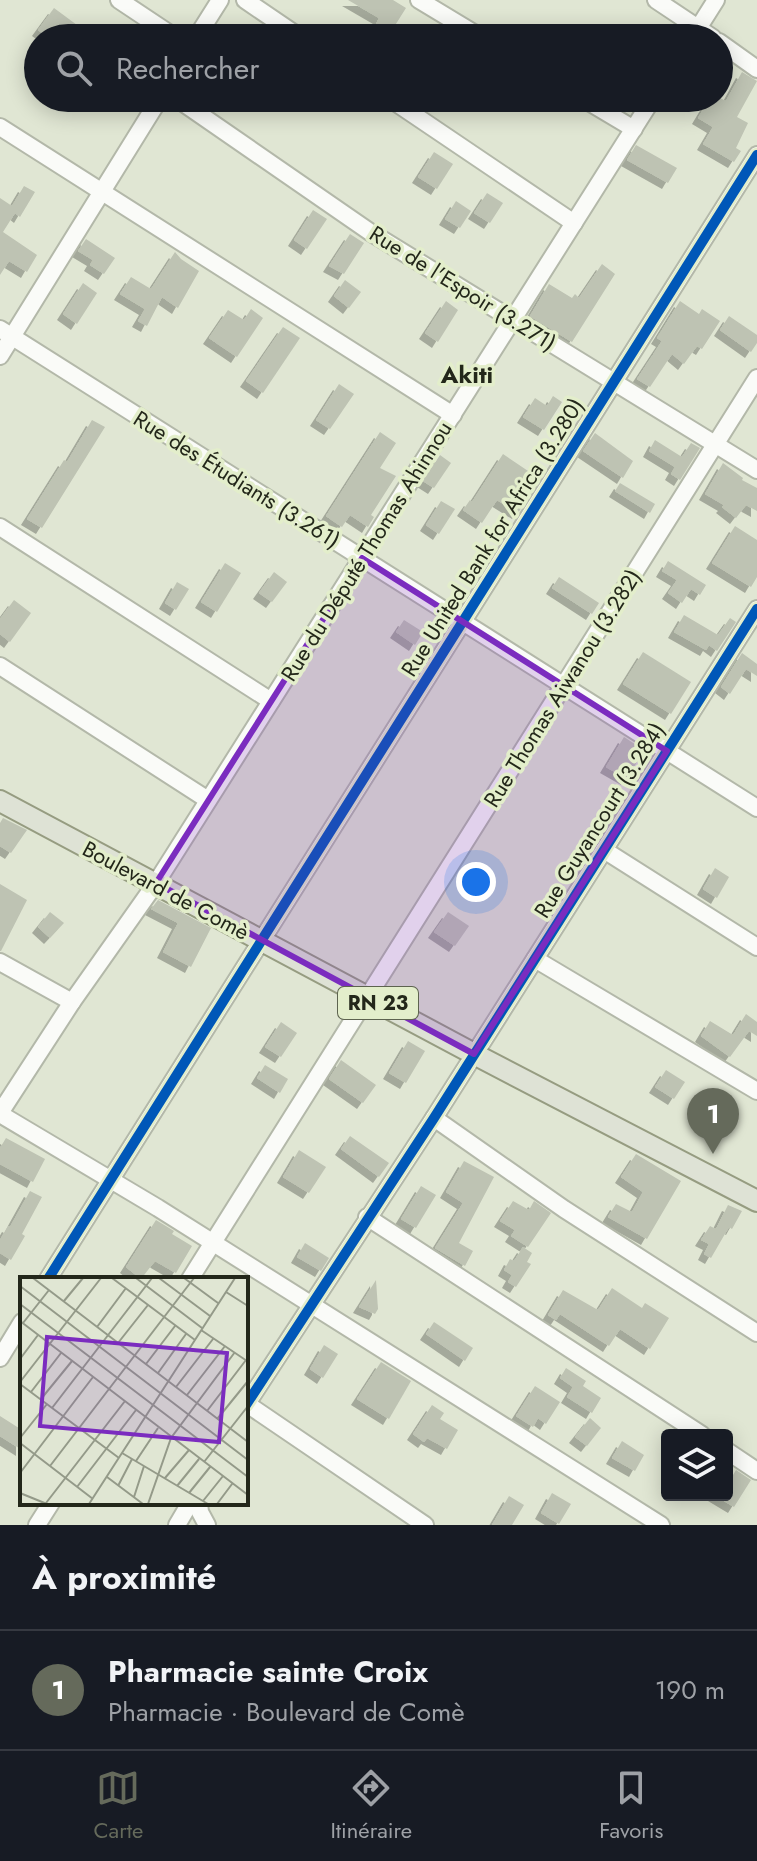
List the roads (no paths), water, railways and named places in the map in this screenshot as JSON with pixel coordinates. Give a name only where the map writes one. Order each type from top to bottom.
[{"type":"main road","name":"Boulevard de Comè","points":[[0,801],[757,1201]]},
{"type":"street","points":[[119,0],[155,24]]},
{"type":"street","points":[[205,24],[220,0]]},
{"type":"street","points":[[245,0],[280,24]]},
{"type":"street","points":[[419,0],[459,24]]},
{"type":"street","points":[[656,0],[684,24]]},
{"type":"street","points":[[701,24],[716,0]]},
{"type":"street","points":[[733,52],[757,69]]},
{"type":"street","points":[[0,356],[6,333],[151,112]]},
{"type":"street","name":"Rue de l'Espoir (3.271)","points":[[196,112],[370,232],[757,470]]},
{"type":"street","points":[[410,112],[574,223]]},
{"type":"street","points":[[605,112],[634,129]]},
{"type":"street","name":"Rue du Député Thomas Ahinnou","points":[[0,1113],[72,1002],[156,883],[644,112]]},
{"type":"street","points":[[0,127],[453,415]]},
{"type":"street","name":"Rue United Bank for Africa (3.280)","points":[[49,1277],[757,155]]},
{"type":"street","name":"Rue des Étudiants (3.261)","points":[[6,333],[757,808]]},
{"type":"street","name":"Rue Thomas Aiwanou (3.282)","points":[[191,1277],[757,378]]},
{"type":"street","points":[[0,527],[271,701]]},
{"type":"street","name":"Rue Guyancourt (3.284)","points":[[248,1401],[434,1118],[757,609]]},
{"type":"street","points":[[0,666],[208,800]]},
{"type":"street","points":[[604,850],[757,947]]},
{"type":"street","points":[[535,959],[757,1091]]},
{"type":"street","points":[[0,962],[72,1002]]},
{"type":"street","points":[[0,1113],[213,1242],[661,1525]]},
{"type":"street","points":[[434,1118],[564,1209],[757,1333]]},
{"type":"street","points":[[367,1217],[693,1429]]},
{"type":"street","points":[[0,1358],[20,1325]]},
{"type":"street","points":[[248,1405],[425,1525]]},
{"type":"street","points":[[733,1455],[757,1471]]},
{"type":"street","points":[[37,1525],[50,1505]]},
{"type":"street","points":[[177,1525],[189,1505]]},
{"type":"street","points":[[199,1505],[207,1525]]},
{"type":"place","name":"Pharmacie sainte Croix","points":[[713,1154]]},
{"type":"district","name":"Akiti","points":[[467,374]]}]
